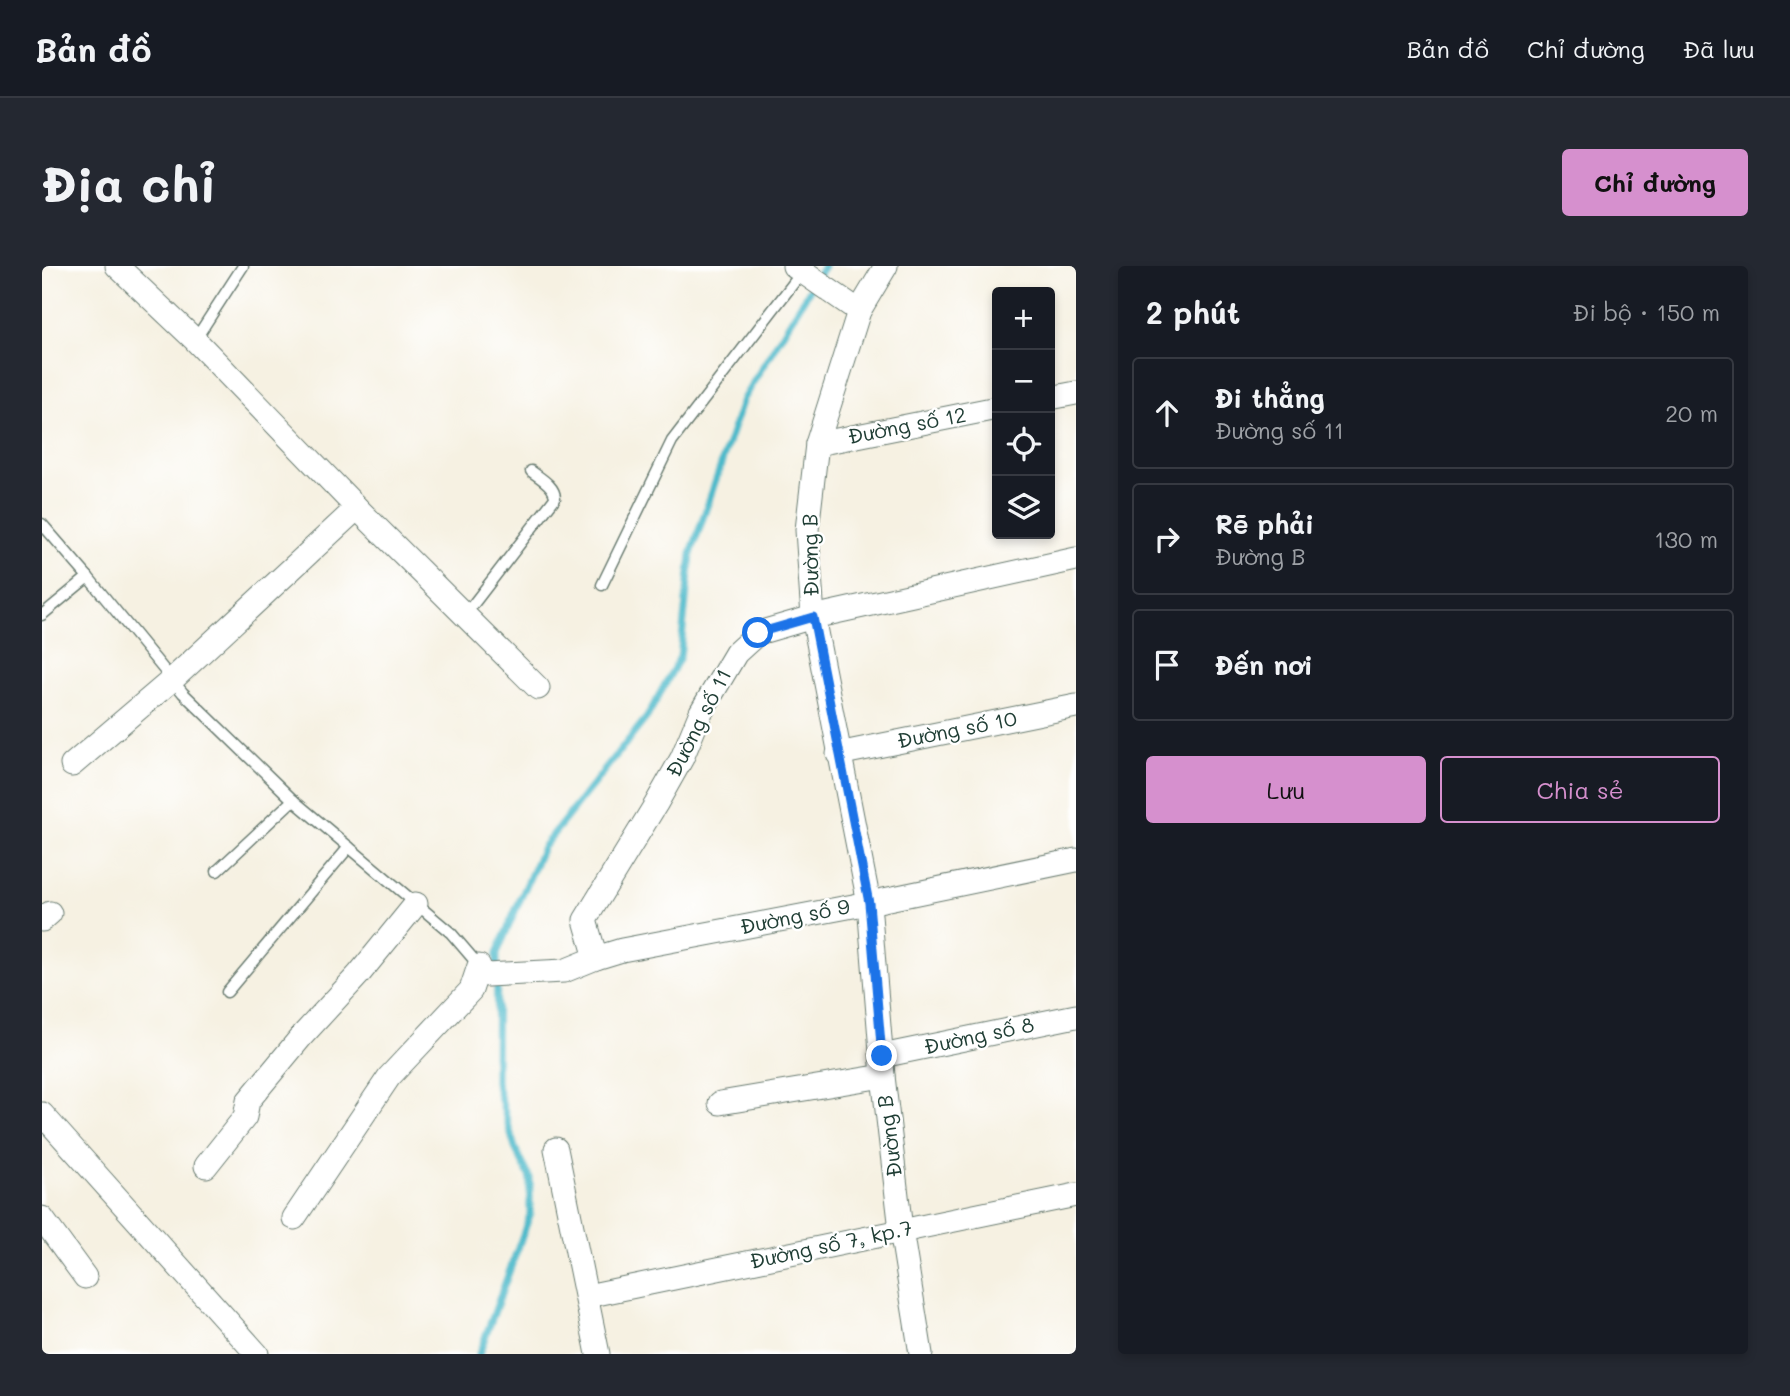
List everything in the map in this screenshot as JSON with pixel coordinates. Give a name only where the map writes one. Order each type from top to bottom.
[{"type":"street","points":[[117,266],[195,341],[357,508],[538,688]]},
{"type":"street","name":"Đường B","points":[[886,266],[859,310],[817,444],[807,530],[813,617],[869,903],[901,1230],[921,1354]]},
{"type":"street","points":[[802,271],[859,310]]},
{"type":"street","points":[[1055,397],[1076,393]]},
{"type":"street","name":"Đường số 12","points":[[817,444],[992,409]]},
{"type":"street","points":[[72,765],[173,679],[357,508]]},
{"type":"street","name":"Đường số 11","points":[[596,958],[585,920],[656,804],[682,758],[701,712],[736,653],[758,633],[813,617],[1076,559]]},
{"type":"street","name":"Đường số 10","points":[[838,754],[1076,706]]},
{"type":"street","name":"Đường số 9","points":[[483,970],[564,971],[622,950],[1076,860]]},
{"type":"street","points":[[206,1166],[245,1117],[248,1101],[416,904]]},
{"type":"street","points":[[294,1218],[389,1077],[471,990],[483,970]]},
{"type":"street","name":"Đường số 8","points":[[720,1103],[883,1066],[1076,1016]]},
{"type":"street","points":[[42,1114],[257,1354]]},
{"type":"street","points":[[556,1149],[598,1354]]},
{"type":"street","name":"Đường số 7, kp.7","points":[[587,1296],[1076,1195]]},
{"type":"street","points":[[45,1229],[85,1278]]},
{"type":"lane","points":[[195,341],[243,266]]},
{"type":"lane","points":[[602,585],[671,441],[802,271]]},
{"type":"lane","points":[[465,615],[555,498],[551,487],[531,471]]},
{"type":"lane","points":[[42,524],[89,577],[183,693],[293,800],[451,933],[483,970]]},
{"type":"lane","points":[[42,615],[89,577]]},
{"type":"lane","points":[[217,871],[293,800]]},
{"type":"lane","points":[[228,992],[349,847]]},
{"type":"waterway","points":[[479,1354],[530,1215],[530,1178],[515,1148],[496,1082],[497,953],[543,847],[647,717],[680,657],[691,554],[743,399],[824,266]]},
{"type":"route","points":[[758,633],[813,617],[869,903],[882,1056]]}]
